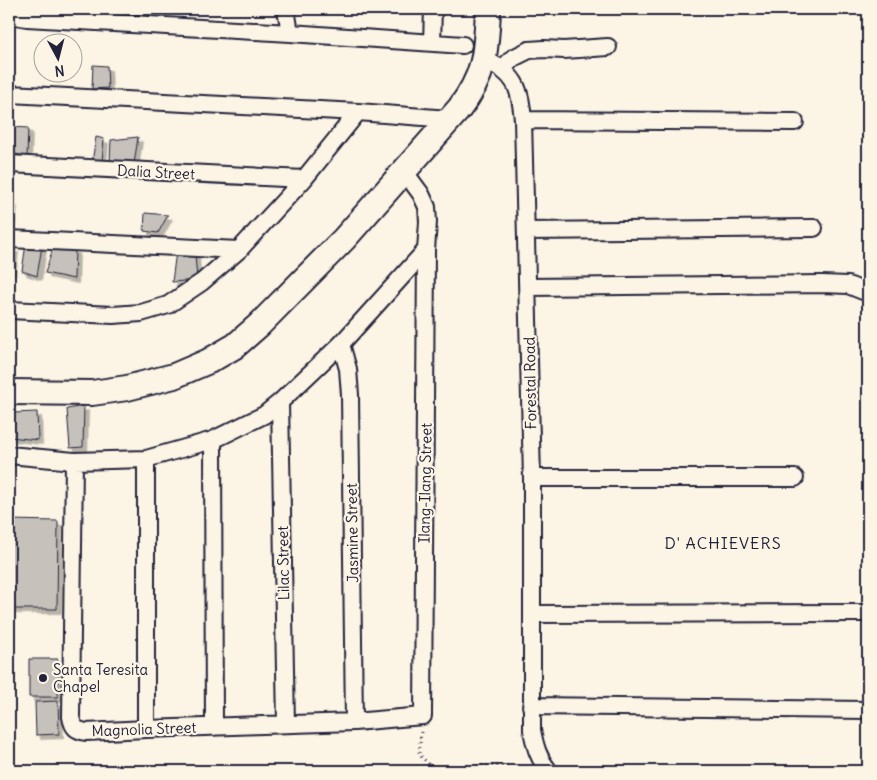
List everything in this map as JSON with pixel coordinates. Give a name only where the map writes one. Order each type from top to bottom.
[{"type":"street","points":[[286,9],[290,33]]},
{"type":"street","points":[[432,43],[433,9]]},
{"type":"street","points":[[488,9],[493,64]]},
{"type":"street","points":[[9,15],[29,14],[463,45]]},
{"type":"street","points":[[9,392],[92,393],[127,388],[174,376],[209,361],[235,346],[259,325],[344,239],[459,109],[477,81],[493,64],[514,58],[530,50],[608,47]]},
{"type":"street","name":"Forestal Road","points":[[493,64],[508,74],[518,87],[524,120],[532,478],[531,706],[535,747],[541,763],[549,771]]},
{"type":"street","points":[[9,94],[358,112],[449,119]]},
{"type":"street","points":[[9,310],[113,315],[140,313],[168,305],[202,282],[240,250],[304,179],[358,112]]},
{"type":"street","points":[[524,120],[795,122]]},
{"type":"street","name":"Dalia Street","points":[[9,164],[304,179]]},
{"type":"street","name":"Ilang-Ilang Street","points":[[404,171],[421,194],[427,207],[428,222],[426,250],[423,716]]},
{"type":"street","points":[[527,231],[814,228]]},
{"type":"street","points":[[9,239],[240,250]]},
{"type":"street","points":[[9,455],[74,460],[146,458],[213,440],[264,415],[341,344],[426,250]]},
{"type":"street","points":[[528,287],[822,284],[848,285],[868,293]]},
{"type":"street","name":"Jasmine Street","points":[[341,344],[348,369],[350,395],[354,722]]},
{"type":"street","name":"Lilac Street","points":[[280,402],[286,724]]},
{"type":"street","points":[[213,440],[214,726]]},
{"type":"street","points":[[146,458],[146,728]]},
{"type":"street","name":"Magnolia Street","points":[[74,460],[71,718],[73,726],[78,731],[354,722],[423,716]]},
{"type":"street","points":[[532,478],[795,478]]},
{"type":"street","points":[[532,614],[868,613]]},
{"type":"street","points":[[531,706],[868,710]]},
{"type":"path","points":[[423,716],[419,754],[430,766],[511,766]]},
{"type":"building","points":[[93,65],[107,66],[108,88],[92,89]]},
{"type":"building","points":[[13,127],[28,128],[27,156],[9,153],[9,143]]},
{"type":"building","points":[[96,137],[104,139],[102,161],[92,162]]},
{"type":"building","points":[[138,137],[134,164],[110,161],[111,140]]},
{"type":"building","points":[[9,202],[13,202],[10,225],[9,225]]},
{"type":"building","points":[[145,213],[168,215],[158,233],[144,231]]},
{"type":"building","points":[[26,244],[42,246],[37,276],[22,271]]},
{"type":"building","points":[[9,248],[14,248],[11,271],[9,271]]},
{"type":"building","points":[[53,248],[75,249],[74,279],[45,273]]},
{"type":"building","points":[[176,251],[195,254],[197,280],[172,282]]},
{"type":"building","points":[[84,406],[83,447],[70,448],[67,409]]},
{"type":"building","points":[[37,412],[38,440],[10,437],[12,413]]},
{"type":"building","points":[[9,520],[58,521],[57,609],[9,609]]},
{"type":"building","name":"Santa Teresita Chapel","points":[[29,659],[58,659],[58,697],[29,697]]},
{"type":"building","points":[[58,701],[59,734],[36,735],[35,702]]},
{"type":"place","name":"Santa Teresita Chapel","points":[[43,678]]},
{"type":"district","name":"D' ACHIEVERS","points":[[723,543]]}]
